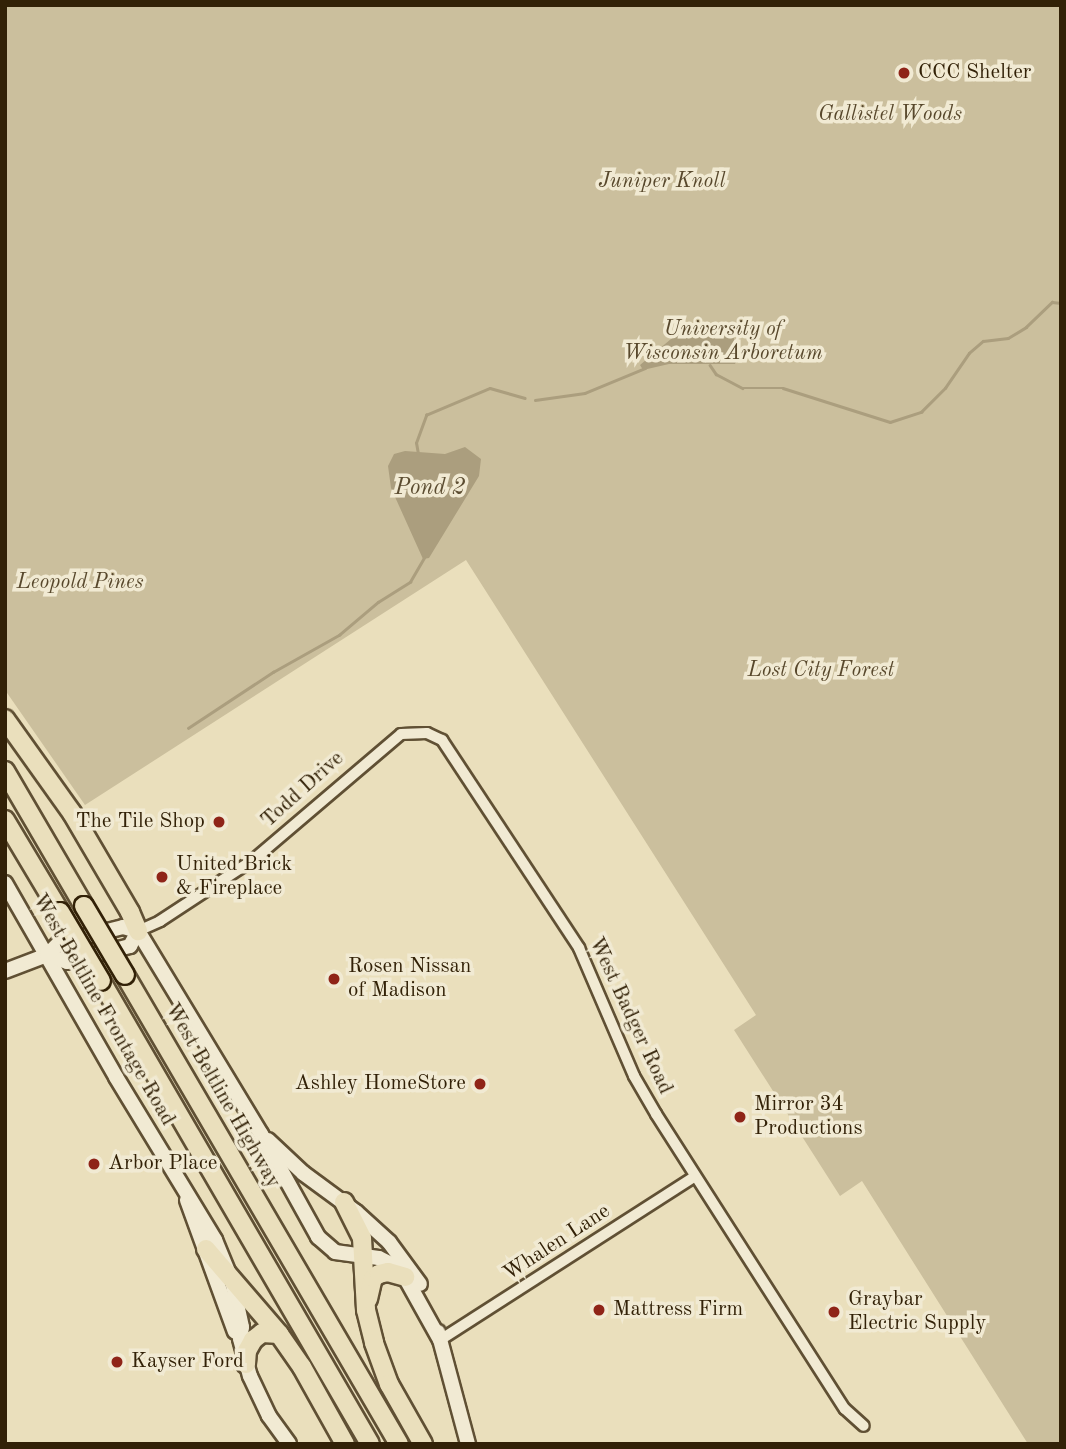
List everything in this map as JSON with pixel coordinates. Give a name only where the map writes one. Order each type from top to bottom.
[{"type":"highway","points":[[5,719],[72,813],[130,912],[138,931]]},
{"type":"highway","name":"West Beltline Highway","points":[[5,771],[399,1444]]},
{"type":"highway","points":[[5,820],[370,1444]]},
{"type":"highway","points":[[344,1202],[358,1227],[366,1310],[380,1361],[423,1444]]},
{"type":"highway","points":[[205,1249],[279,1334],[302,1367],[345,1444]]},
{"type":"highway","points":[[366,1310],[373,1278],[388,1272],[405,1277]]},
{"type":"highway","points":[[246,1364],[247,1351],[253,1339],[262,1333],[279,1334]]},
{"type":"street","name":"Todd Drive","points":[[5,971],[47,955],[67,962],[130,946],[138,931],[160,921],[253,860],[391,741],[412,731],[427,733]]},
{"type":"street","name":"West Badger Road","points":[[427,733],[442,740],[452,751],[579,948],[634,1076],[845,1409],[864,1426]]},
{"type":"street","name":"West Beltline Frontage Road","points":[[5,883],[186,1195],[209,1228],[232,1281],[242,1327],[240,1339]]},
{"type":"street","points":[[138,931],[261,1134],[318,1237],[335,1252],[379,1258],[393,1265],[405,1277],[440,1340]]},
{"type":"street","points":[[261,1134],[303,1173],[344,1202],[390,1242],[405,1261],[430,1306],[468,1444]]},
{"type":"street","name":"Whalen Lane","points":[[440,1340],[695,1176]]},
{"type":"street","name":"West Beltline Frontage Road","points":[[186,1195],[189,1212],[233,1329],[240,1339],[246,1364],[262,1404],[289,1444]]},
{"type":"green space","name":"University of Wisconsin Arboretum","points":[[5,5],[1061,5],[1061,1444],[1028,1444],[862,1181],[840,1196],[734,1030],[756,1015],[466,560],[85,805],[5,690]]},
{"type":"water","points":[[705,322],[728,328],[741,351],[735,364],[669,364],[643,370],[640,365],[671,339],[687,327]]},
{"type":"water","name":"Pond 2","points":[[465,447],[481,459],[479,476],[429,558],[423,559],[391,488],[388,466],[394,454],[405,451],[445,454]]},
{"type":"waterway","points":[[710,365],[716,374],[742,388],[783,388],[890,422],[921,412],[945,388],[969,353],[983,341],[1008,338],[1026,327],[1052,302],[1061,303]]},
{"type":"waterway","points":[[535,400],[585,393],[645,368]]},
{"type":"waterway","points":[[418,454],[416,443],[426,415],[490,388],[525,398]]},
{"type":"waterway","points":[[188,728],[273,672],[339,635],[378,602],[410,582],[424,558]]},
{"type":"place","name":"CCC Shelter","points":[[904,73]]},
{"type":"place","name":"The Tile Shop","points":[[219,822]]},
{"type":"place","name":"United Brick & Fireplace","points":[[162,877]]},
{"type":"place","name":"Rosen Nissan of Madison","points":[[334,979]]},
{"type":"place","name":"Ashley HomeStore","points":[[480,1084]]},
{"type":"place","name":"Mirror 34 Productions","points":[[740,1117]]},
{"type":"place","name":"Arbor Place","points":[[94,1164]]},
{"type":"place","name":"Mattress Firm","points":[[599,1310]]},
{"type":"place","name":"Graybar Electric Supply","points":[[834,1312]]},
{"type":"place","name":"Kayser Ford","points":[[117,1362]]},
{"type":"park label","name":"Gallistel Woods","points":[[890,115]]},
{"type":"park label","name":"Juniper Knoll","points":[[662,182]]},
{"type":"park label","name":"Leopold Pines","points":[[80,583]]},
{"type":"park label","name":"Lost City Forest","points":[[821,671]]}]
